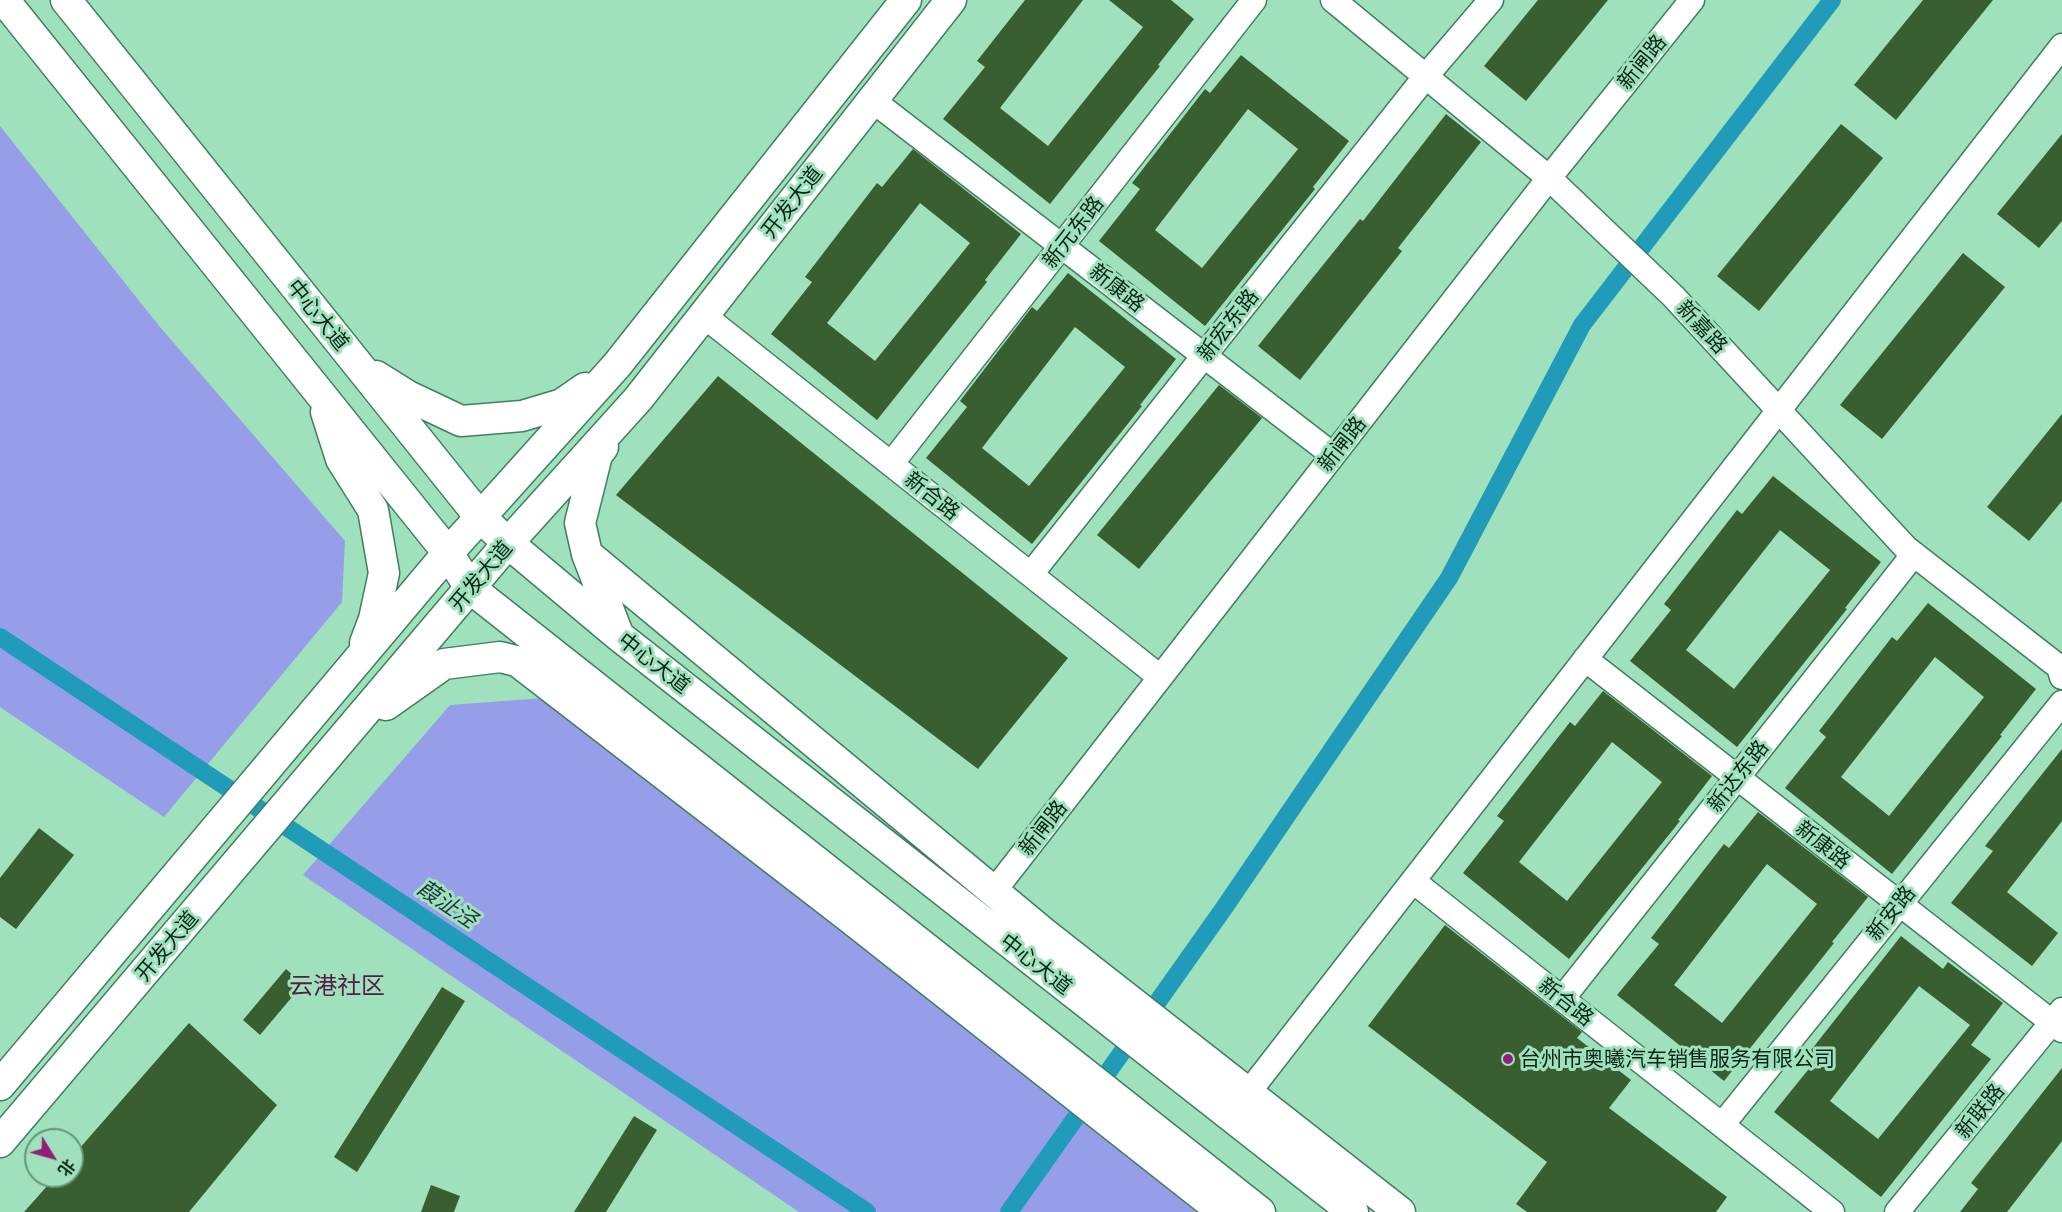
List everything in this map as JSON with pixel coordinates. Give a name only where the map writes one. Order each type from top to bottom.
[{"type":"main road","points":[[4,0],[448,553],[470,588],[819,864],[1051,1062],[1104,1104],[1256,1210]]},
{"type":"main road","name":"中心大道","points":[[66,0],[480,517],[620,636],[1353,1212]]},
{"type":"main road","name":"开发大道","points":[[0,1085],[448,553],[617,365],[906,0]]},
{"type":"main road","name":"开发大道","points":[[0,1142],[508,543],[638,399],[951,0]]},
{"type":"main road","points":[[356,362],[408,396],[460,421],[522,416],[562,404],[617,365]]},
{"type":"main road","points":[[319,392],[341,459],[373,510],[384,573],[374,619],[360,658]]},
{"type":"main road","points":[[620,636],[587,554],[580,523],[597,455],[638,399]]},
{"type":"main road","points":[[587,554],[994,891],[1400,1212]]},
{"type":"main road","points":[[341,740],[444,664],[500,657],[554,670],[593,685]]},
{"type":"main road","points":[[517,661],[760,849],[1051,1062]]},
{"type":"main road","points":[[839,763],[878,840]]},
{"type":"main road","points":[[760,849],[819,864]]},
{"type":"main road","points":[[1104,1104],[1223,1212]]},
{"type":"main road","points":[[1270,1146],[1341,1165]]},
{"type":"street","name":"新元东路","points":[[891,464],[1254,0]]},
{"type":"street","name":"新嘉路","points":[[1333,0],[1549,178],[1673,296],[1906,548],[2061,670]]},
{"type":"street","name":"新宏东路","points":[[1031,574],[1426,76],[1491,0]]},
{"type":"street","name":"新闸路","points":[[994,891],[1549,178],[1692,0]]},
{"type":"street","points":[[1248,1092],[2062,46]]},
{"type":"street","name":"新康路","points":[[872,100],[1333,455]]},
{"type":"street","name":"新合路","points":[[703,315],[1161,677]]},
{"type":"street","name":"新达东路","points":[[1562,999],[1914,554]]},
{"type":"street","name":"新康路","points":[[1585,659],[1899,903],[2059,1020]]},
{"type":"street","name":"新安路","points":[[1722,1125],[2062,703]]},
{"type":"street","name":"新合路","points":[[1413,881],[1832,1212]]},
{"type":"street","name":"新联路","points":[[1898,1212],[2059,1020]]},
{"type":"shaded area","points":[[0,126],[160,327],[345,541],[342,602],[164,817],[0,707]]},
{"type":"shaded area","points":[[544,698],[1198,1212],[799,1212],[303,875],[450,705]]},
{"type":"building","points":[[1025,0],[1083,0],[1000,108],[1048,146],[1143,27],[1109,0],[1171,0],[1194,19],[1158,65],[1160,66],[1050,204],[943,119],[985,67],[977,61]]},
{"type":"building","points":[[1538,0],[1608,0],[1526,101],[1484,66]]},
{"type":"building","points":[[1923,0],[1993,0],[1896,120],[1854,85]]},
{"type":"building","points":[[1241,55],[1349,141],[1313,187],[1315,189],[1205,326],[1099,241],[1140,189],[1132,183],[1205,89],[1210,93]],"holes":[[[1248,109],[1298,149],[1202,268],[1155,230]]]},
{"type":"building","points":[[1446,114],[1481,142],[1398,248],[1402,251],[1300,380],[1258,346],[1360,219],[1363,221]]},
{"type":"building","points":[[1841,124],[1883,158],[1759,311],[1717,276]]},
{"type":"building","points":[[2062,134],[2062,221],[2039,248],[1997,214]]},
{"type":"building","points":[[913,149],[1021,234],[985,280],[987,282],[877,420],[771,334],[812,282],[805,277],[877,183],[882,187]],"holes":[[[920,203],[970,243],[875,361],[827,323]]]},
{"type":"building","points":[[1963,253],[2005,287],[1882,439],[1840,405]]},
{"type":"building","points":[[1068,273],[1176,359],[1140,405],[1142,406],[1032,544],[926,458],[967,407],[960,401],[1032,307],[1037,311]],"holes":[[[1075,327],[1125,367],[1029,486],[982,448]]]},
{"type":"building","points":[[718,376],[1068,658],[978,769],[616,495]]},
{"type":"building","points":[[1219,385],[1262,418],[1139,569],[1097,535]]},
{"type":"building","points":[[2062,414],[2062,501],[2029,541],[1987,507]]},
{"type":"building","points":[[1773,476],[1881,562],[1845,608],[1847,609],[1737,747],[1630,661],[1671,610],[1664,604],[1737,510],[1742,514]],"holes":[[[1780,530],[1830,570],[1734,689],[1686,650]]]},
{"type":"building","points":[[1928,603],[2036,689],[2000,735],[2002,736],[1892,874],[1785,788],[1826,737],[1819,731],[1892,637],[1897,641]],"holes":[[[1935,657],[1984,697],[1889,816],[1841,777]]]},
{"type":"building","points":[[1603,691],[1712,776],[1678,820],[1680,821],[1569,959],[1463,873],[1504,821],[1497,816],[1570,722],[1575,726]],"holes":[[[1612,742],[1662,782],[1567,901],[1519,862]]]},
{"type":"building","points":[[2062,749],[2062,821],[2007,892],[2058,933],[2032,966],[1951,903],[1993,851],[1985,846]]},
{"type":"building","points":[[1758,812],[1868,897],[1724,1081],[1617,995],[1659,944],[1651,938],[1724,844],[1729,848]],"holes":[[[1767,864],[1817,904],[1722,1023],[1674,985]]]},
{"type":"building","points":[[39,828],[74,855],[16,929],[0,917],[0,878]]},
{"type":"building","name":"台州市奥曦汽车销售服务有限公司","points":[[1445,925],[1582,1032],[1577,1038],[1631,1080],[1609,1108],[1727,1197],[1716,1212],[1527,1212],[1516,1204],[1547,1162],[1368,1026]]},
{"type":"building","points":[[1901,936],[1943,969],[1948,962],[2003,1003],[1971,1045],[1991,1059],[1881,1197],[1774,1112],[1816,1060],[1808,1054]],"holes":[[[1919,986],[1970,1025],[1878,1139],[1830,1101]]]},
{"type":"building","points":[[286,969],[303,984],[260,1035],[243,1020]]},
{"type":"building","points":[[442,987],[465,1001],[357,1172],[334,1157]]},
{"type":"building","points":[[189,1023],[277,1105],[189,1212],[24,1212],[45,1188],[84,1188],[84,1143]]},
{"type":"building","points":[[2062,1068],[2062,1141],[2007,1212],[1960,1212],[1978,1189],[1971,1183]]},
{"type":"building","points":[[634,1116],[657,1130],[606,1212],[574,1212]]},
{"type":"building","points":[[431,1185],[460,1196],[454,1212],[421,1212]]},
{"type":"waterway","points":[[1009,1212],[1224,908],[1449,578],[1582,325],[1832,0]]},
{"type":"waterway","name":"葭沚泾","points":[[0,637],[867,1212]]},
{"type":"place","name":"台州市奥曦汽车销售服务有限公司","points":[[1508,1059]]},
{"type":"district","name":"云港社区","points":[[337,986]]}]
